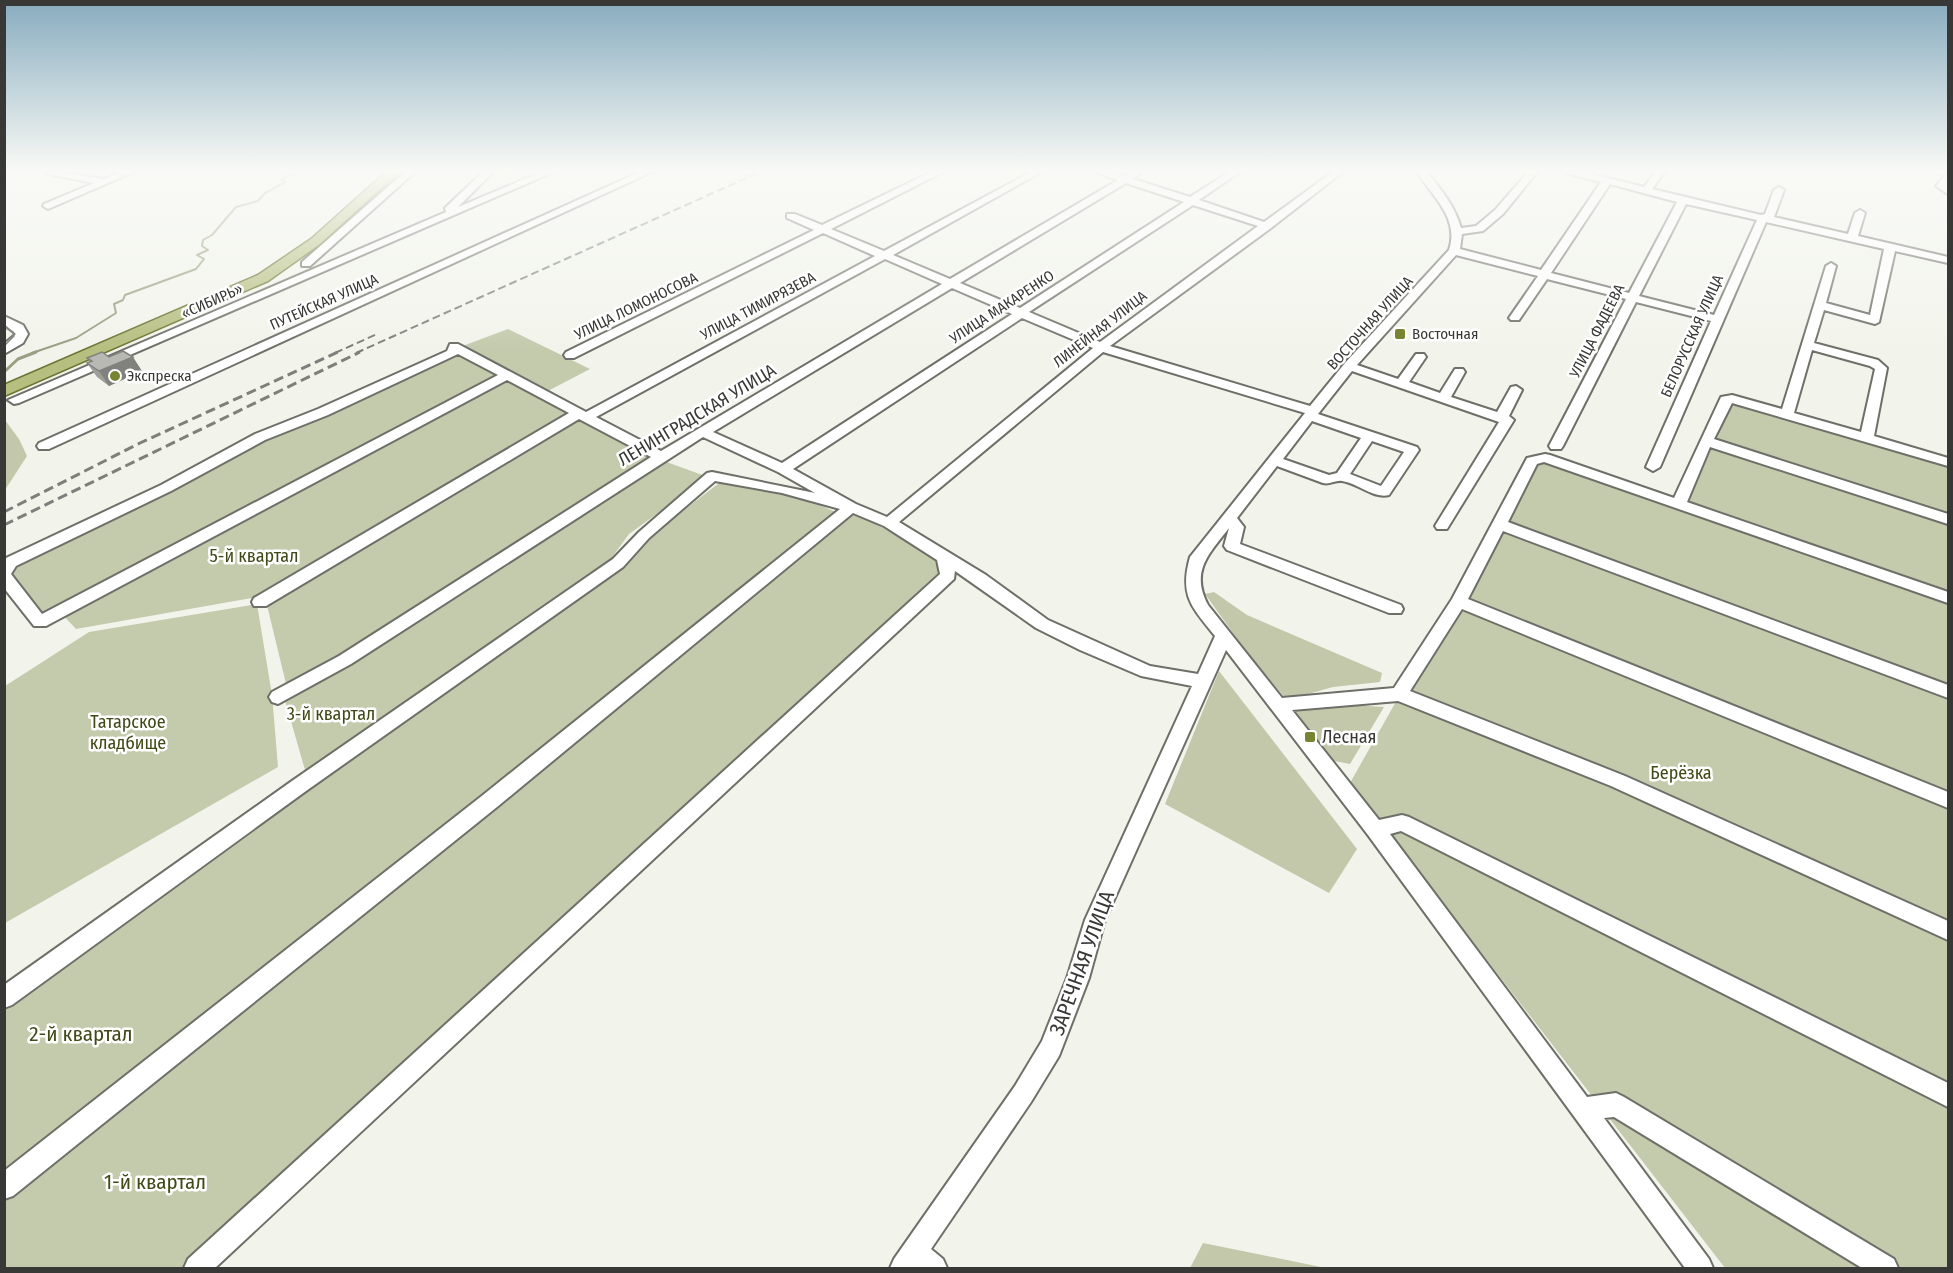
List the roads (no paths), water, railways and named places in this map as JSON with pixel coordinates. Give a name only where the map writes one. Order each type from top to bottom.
[{"type":"main road","name":"«СИБИРЬ»","points":[[8,394],[299,262],[330,230]]},
{"type":"street","points":[[299,262],[338,230]]},
{"type":"street","points":[[8,394],[412,230]]},
{"type":"street","name":"ПУТЕЙСКАЯ УЛИЦА","points":[[44,446],[518,230]]},
{"type":"street","name":"УЛИЦА ЛОМОНОСОВА","points":[[570,355],[822,230]]},
{"type":"street","points":[[824,230],[1101,347],[1311,413],[1412,450],[1384,492],[1342,476],[1328,480],[1274,460]]},
{"type":"street","name":"УЛИЦА ТИМИРЯЗЕВА","points":[[260,602],[583,415],[929,230]]},
{"type":"street","name":"ЛЕНИНГРАДСКАЯ УЛИЦА","points":[[278,697],[345,660],[661,457],[1039,230]]},
{"type":"street","name":"УЛИЦА МАКАРЕНКО","points":[[783,469],[1146,230]]},
{"type":"street","name":"ЛИНЕЙНАЯ УЛИЦА","points":[[889,524],[1101,347],[1260,230]]},
{"type":"street","points":[[1464,230],[1458,231],[1459,242],[1454,251],[1716,319]]},
{"type":"street","points":[[1515,318],[1574,230]]},
{"type":"street","name":"УЛИЦА ФАДЕЕВА","points":[[1556,446],[1667,230]]},
{"type":"street","name":"БЕЛОРУССКАЯ УЛИЦА","points":[[1653,468],[1716,319],[1759,230]]},
{"type":"street","points":[[1819,230],[1948,260]]},
{"type":"street","points":[[1852,238],[1854,230]]},
{"type":"street","points":[[1820,305],[1875,320],[1890,247]]},
{"type":"street","name":"ВОСТОЧНАЯ УЛИЦА","points":[[1454,251],[1349,366],[1198,557],[1193,574],[1194,591],[1202,608],[1223,637],[1375,829],[1700,1269]]},
{"type":"street","points":[[299,262],[323,268]]},
{"type":"street","points":[[1787,413],[1831,266]]},
{"type":"street","points":[[4,318],[19,328],[22,334],[19,340],[4,351]]},
{"type":"street","points":[[1808,345],[1874,363],[1881,368],[1867,437]]},
{"type":"street","points":[[508,375],[40,622],[4,574],[11,562],[166,488],[260,437],[323,412],[453,353],[454,347],[508,375],[661,457]]},
{"type":"street","points":[[1401,384],[1420,357]]},
{"type":"street","points":[[1349,366],[1507,420],[1442,526]]},
{"type":"street","points":[[1443,399],[1459,372]]},
{"type":"street","points":[[1502,418],[1516,390]]},
{"type":"street","points":[[1679,504],[1726,400],[1742,400],[1948,462]]},
{"type":"street","points":[[703,432],[783,469],[851,507],[889,524],[944,556],[1042,624],[1086,646],[1148,672],[1203,681]]},
{"type":"street","points":[[1342,476],[1370,435]]},
{"type":"street","points":[[1706,441],[1948,519]]},
{"type":"street","points":[[1399,694],[1459,602],[1501,525],[1532,461],[1545,458],[1948,598]]},
{"type":"street","points":[[4,998],[309,779],[618,562],[644,535],[712,476],[783,489],[851,507]]},
{"type":"street","points":[[4,1187],[490,801],[851,507]]},
{"type":"street","points":[[1228,518],[1237,527],[1232,546],[1395,609]]},
{"type":"street","points":[[1501,525],[1948,692]]},
{"type":"street","points":[[197,1269],[948,575],[944,556]]},
{"type":"street","points":[[1459,602],[1948,800]]},
{"type":"street","name":"ЗАРЕЧНАЯ УЛИЦА","points":[[917,1263],[1051,1048],[1078,978],[1095,920],[1223,637]]},
{"type":"street","points":[[1278,705],[1399,694],[1618,782],[1948,931]]},
{"type":"street","points":[[1375,829],[1402,823],[1948,1095]]},
{"type":"street","points":[[1582,1109],[1616,1105],[1886,1269]]},
{"type":"waterway","points":[[32,353],[76,338],[116,313],[114,304],[123,300],[125,295],[196,269],[204,259],[197,255],[208,250],[202,246],[203,240],[216,230]]},
{"type":"waterway","points":[[4,372],[18,359],[36,352]]},
{"type":"tram line","points":[[4,327],[13,332],[14,336],[4,346]]},
{"type":"railway","points":[[356,353],[629,230]]},
{"type":"railway","points":[[335,353],[377,334]]},
{"type":"railway","points":[[4,512],[140,443],[338,352]]},
{"type":"railway","points":[[4,525],[360,352]]},
{"type":"place","name":"Восточная","points":[[1400,334]]},
{"type":"place","name":"Экспреска","points":[[115,376]]},
{"type":"place","name":"Лесная","points":[[1310,737]]},
{"type":"park label","name":"5-й квартал","points":[[254,556]]},
{"type":"park label","name":"3-й квартал","points":[[331,714]]},
{"type":"park label","name":"Татарское кладбище","points":[[128,732]]},
{"type":"park label","name":"Берёзка","points":[[1681,773]]},
{"type":"park label","name":"2-й квартал","points":[[81,1034]]},
{"type":"park label","name":"1-й квартал","points":[[155,1182]]}]
